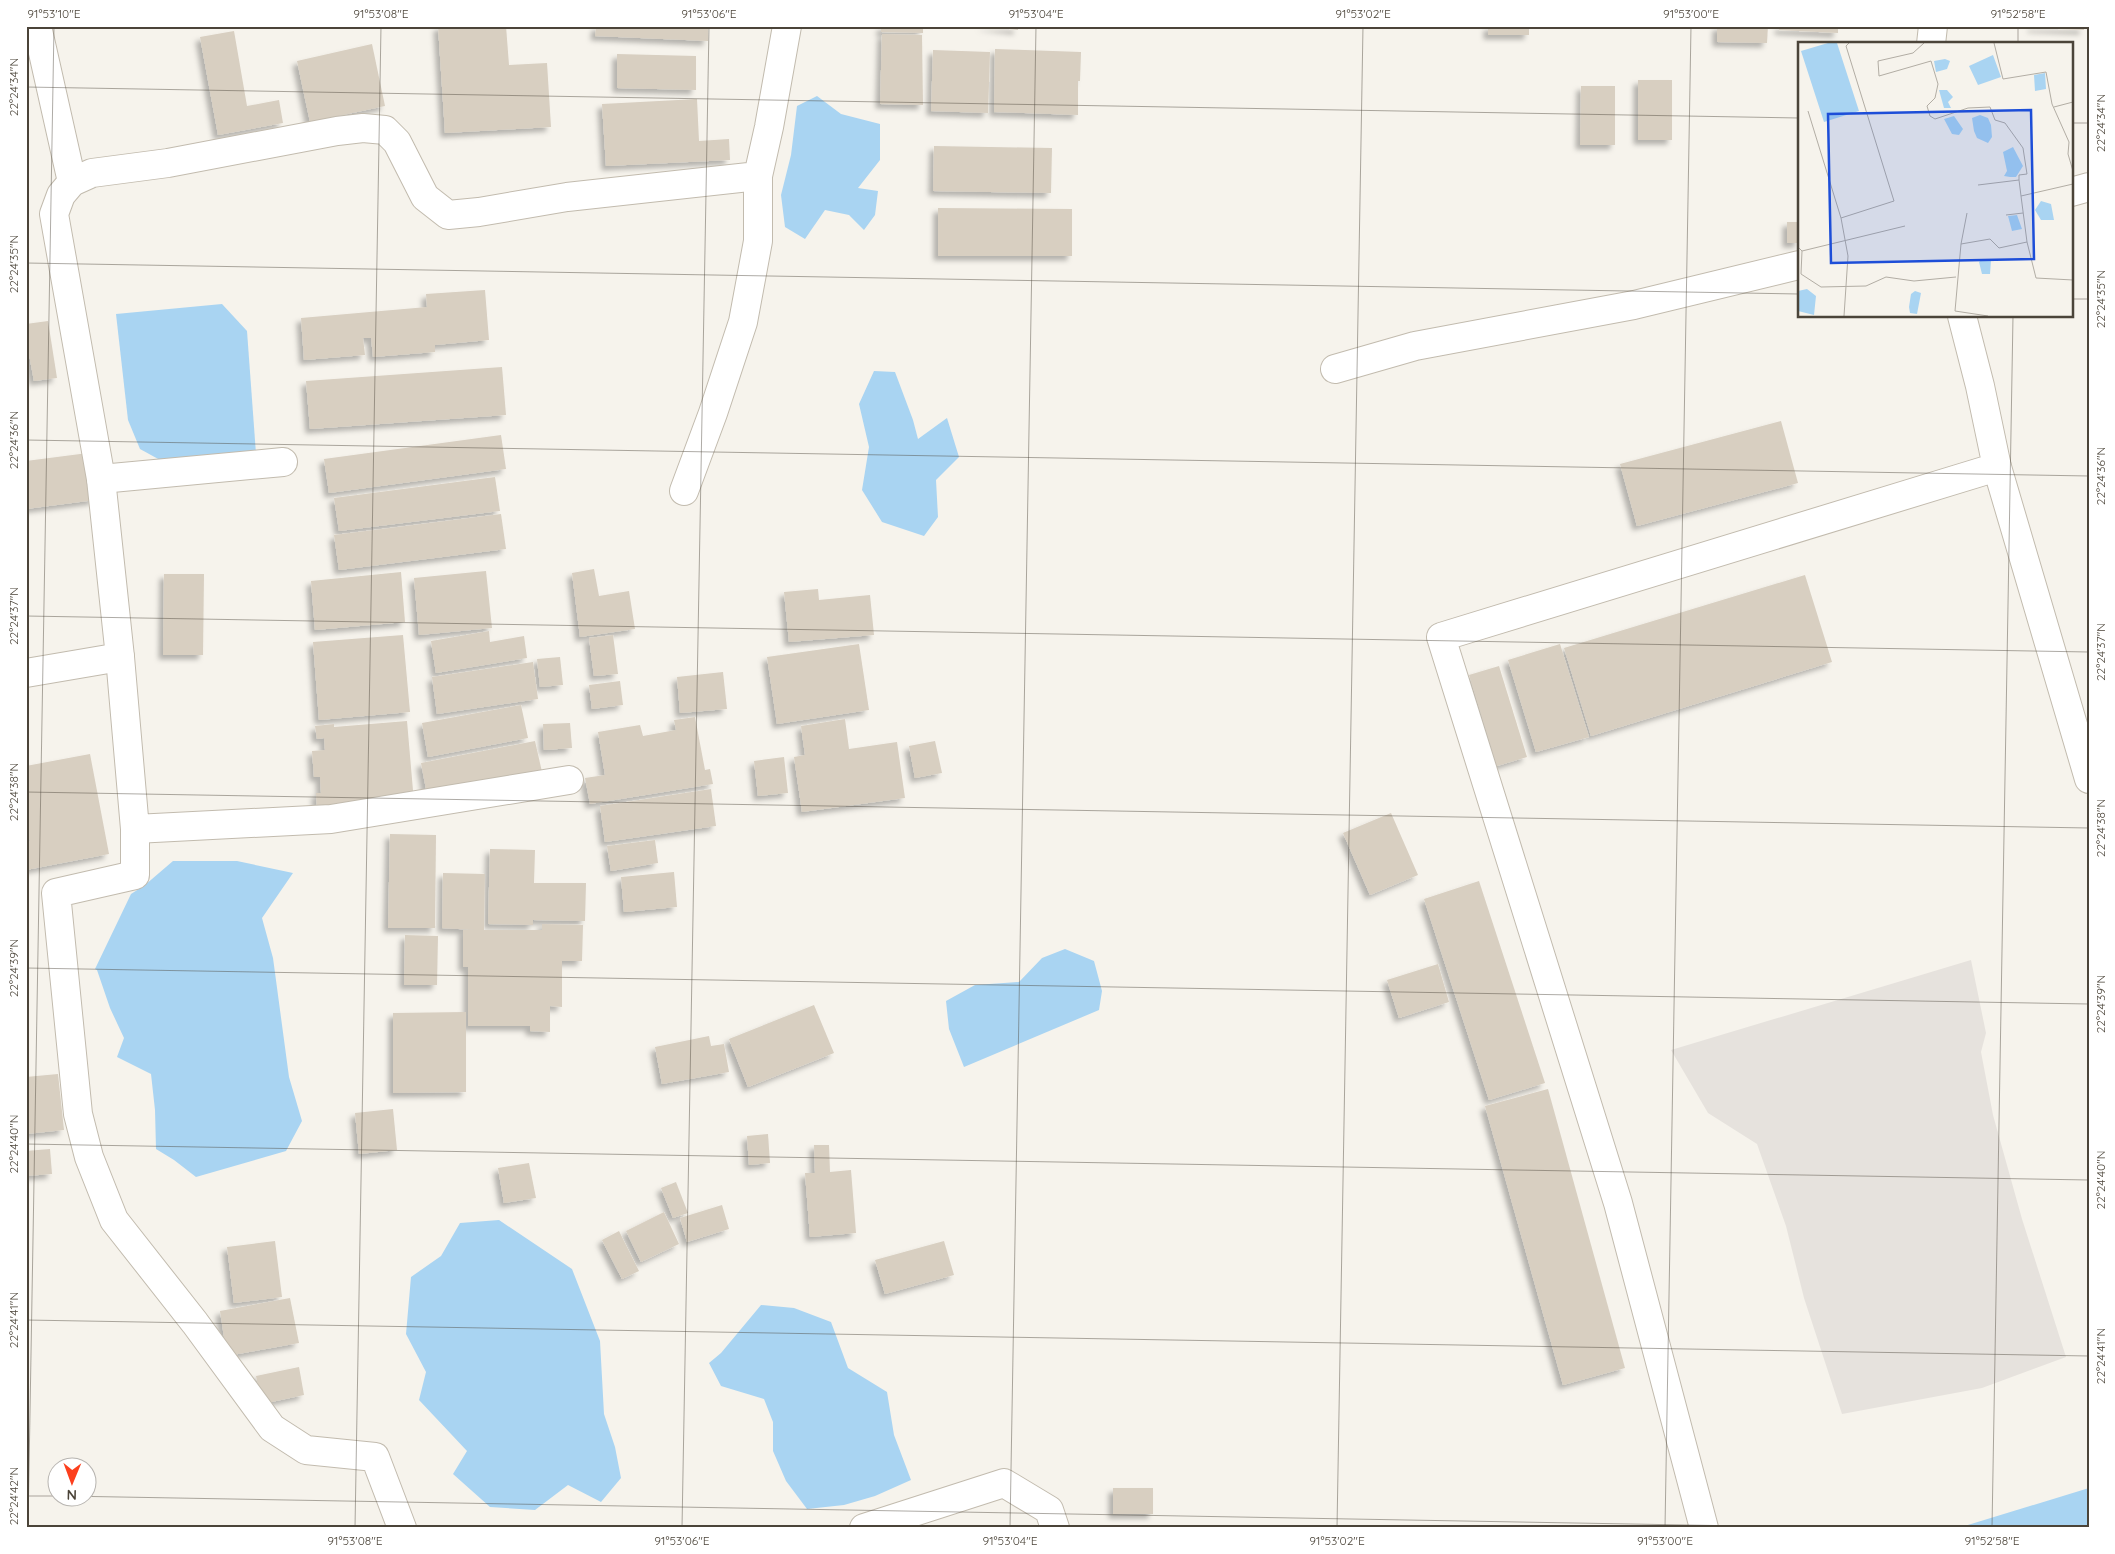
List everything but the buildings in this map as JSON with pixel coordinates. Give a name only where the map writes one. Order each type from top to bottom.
[{"type":"street","points":[[37,26],[72,182]]},
{"type":"street","points":[[684,491],[713,413],[743,322],[758,241],[758,176],[787,26]]},
{"type":"street","points":[[1931,42],[1933,26]]},
{"type":"street","points":[[402,1528],[375,1457],[306,1450],[272,1428],[195,1323],[114,1220],[89,1157],[78,1114],[56,893],[135,875],[135,829],[120,657],[101,479],[54,214],[61,195],[72,182],[92,173],[168,162],[255,145],[363,128],[385,130],[397,142],[425,197],[448,215],[478,212],[567,197],[758,176]]},
{"type":"street","points":[[2072,192],[2089,187]]},
{"type":"street","points":[[1335,369],[1415,346],[1634,305],[1798,266]]},
{"type":"street","points":[[1963,318],[1980,386],[1997,467],[2089,779]]},
{"type":"street","points":[[101,479],[283,462]]},
{"type":"street","points":[[1704,1528],[1618,1202],[1440,637],[1997,467]]},
{"type":"street","points":[[26,673],[120,657]]},
{"type":"street","points":[[135,829],[331,819],[569,780]]},
{"type":"street","points":[[864,1528],[1004,1483],[1049,1510],[1055,1528]]},
{"type":"shaded area","points":[[1971,960],[1986,1033],[1981,1052],[1993,1115],[2022,1219],[2066,1357],[1982,1388],[1842,1414],[1804,1298],[1786,1226],[1757,1144],[1708,1113],[1671,1050]]},
{"type":"water","points":[[817,96],[841,114],[880,124],[880,160],[858,188],[878,191],[875,215],[864,230],[849,215],[825,210],[805,239],[785,227],[781,195],[791,155],[797,106]]},
{"type":"water","points":[[222,304],[247,331],[256,454],[171,466],[140,449],[128,420],[116,314]]},
{"type":"water","points":[[874,371],[895,372],[918,439],[947,418],[959,457],[936,480],[938,517],[924,536],[882,522],[862,490],[869,447],[859,404]]},
{"type":"water","points":[[173,861],[237,861],[293,873],[262,918],[273,958],[289,1077],[302,1121],[286,1151],[196,1177],[156,1149],[155,1110],[151,1074],[117,1057],[124,1038],[95,969],[131,894],[145,885]]},
{"type":"water","points":[[1065,949],[1094,961],[1102,991],[1099,1010],[964,1067],[949,1029],[946,1001],[975,985],[1019,982],[1042,958]]},
{"type":"water","points":[[499,1220],[572,1269],[600,1341],[604,1414],[615,1447],[621,1478],[601,1502],[568,1485],[535,1510],[490,1507],[453,1474],[467,1451],[419,1400],[426,1372],[406,1334],[411,1277],[441,1256],[460,1223]]},
{"type":"water","points":[[761,1305],[794,1308],[831,1322],[848,1368],[887,1392],[894,1435],[911,1480],[875,1496],[844,1505],[807,1509],[786,1481],[773,1451],[773,1422],[764,1399],[721,1386],[709,1363],[721,1353]]},
{"type":"water","points":[[2089,1488],[2089,1528],[1958,1528]]}]
